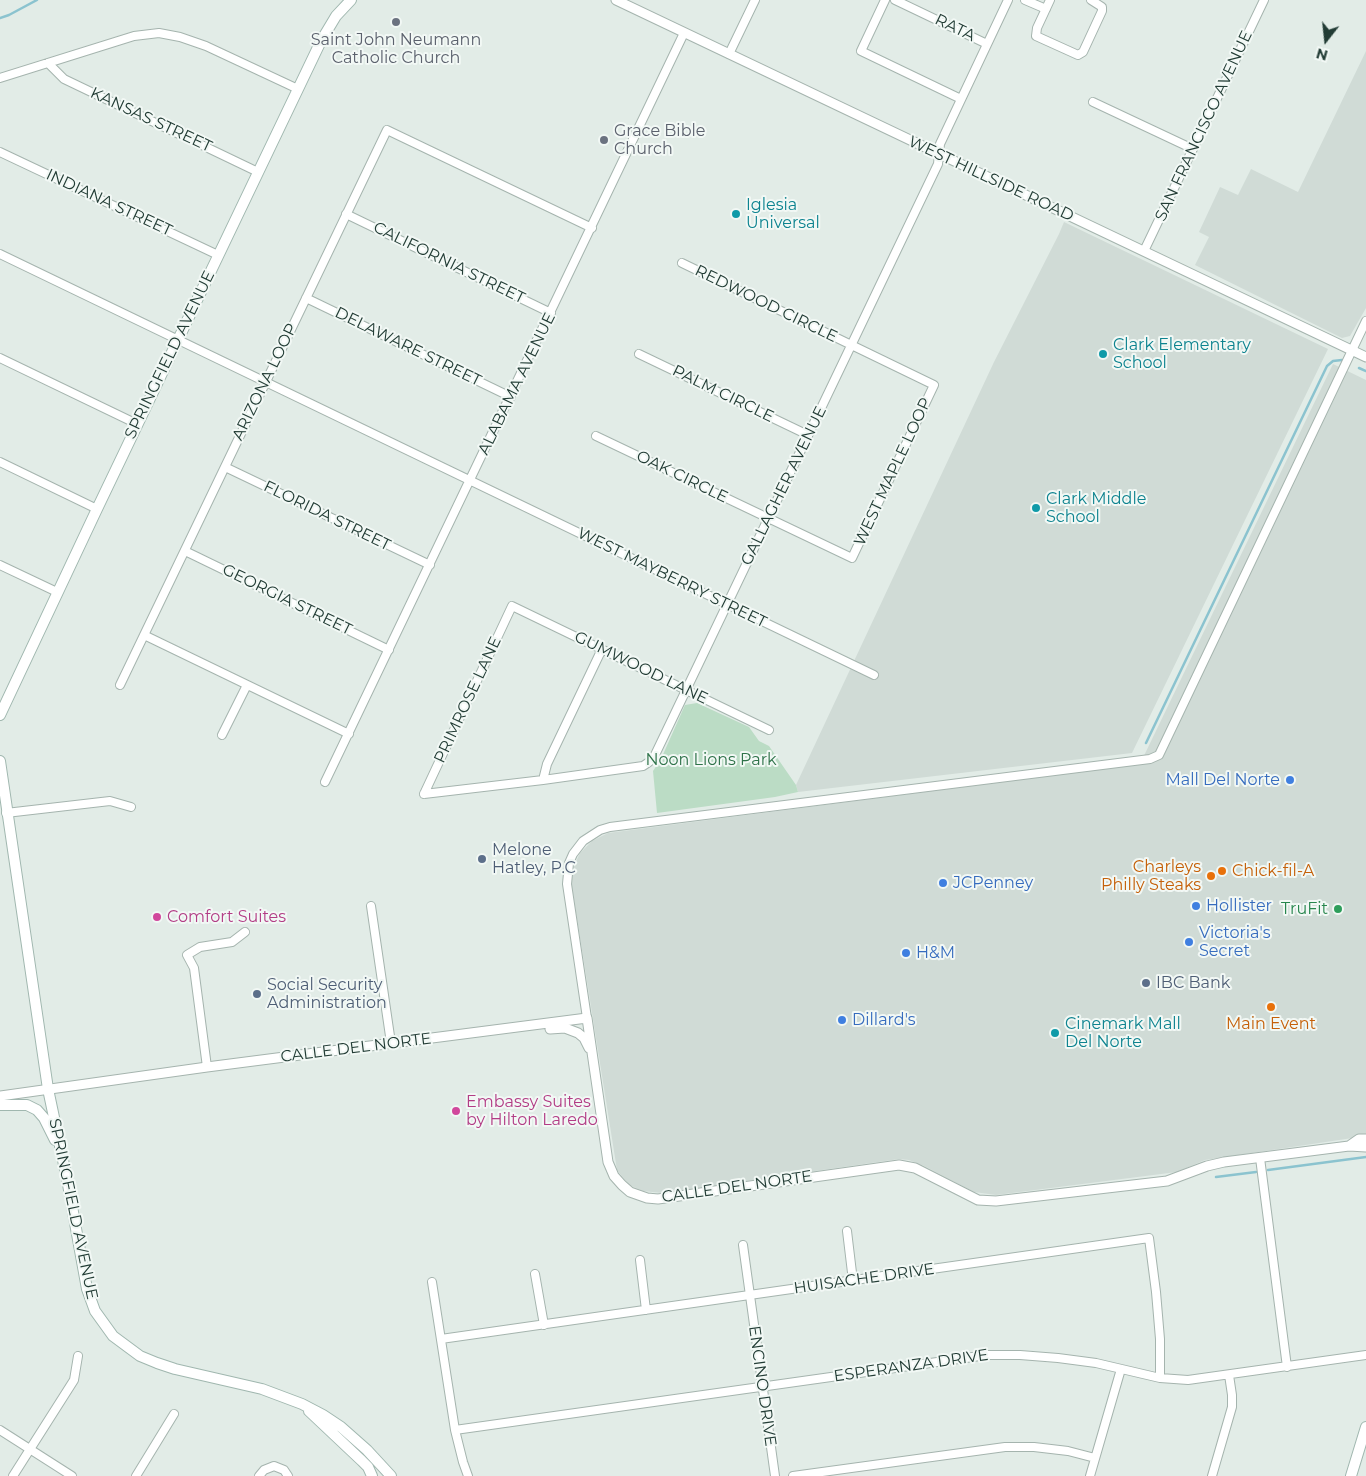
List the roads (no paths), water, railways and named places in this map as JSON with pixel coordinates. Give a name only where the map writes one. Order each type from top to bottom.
[{"type":"main road","name":"SPRINGFIELD AVENUE","points":[[0,715],[96,509],[298,88],[329,27],[336,16],[351,0]]},
{"type":"main road","name":"SPRINGFIELD AVENUE","points":[[0,761],[6,813],[48,1089],[87,1289],[95,1311],[113,1336],[125,1347],[157,1363],[254,1386],[302,1404],[341,1427],[367,1450],[391,1476]]},
{"type":"main road","points":[[0,1105],[27,1105],[37,1110],[44,1118],[63,1160]]},
{"type":"main road","points":[[302,1404],[368,1467],[372,1476]]},
{"type":"main road","points":[[1351,1476],[1366,1427]]},
{"type":"street","name":"WEST HILLSIDE ROAD","points":[[616,0],[1366,357]]},
{"type":"street","points":[[729,54],[755,0]]},
{"type":"street","points":[[885,0],[861,51],[961,99]]},
{"type":"street","name":"RATA","points":[[895,0],[987,44]]},
{"type":"street","name":"GALLAGHER AVENUE","points":[[424,794],[643,766],[654,757],[938,164],[940,144],[1008,0]]},
{"type":"street","points":[[1025,0],[1046,9]]},
{"type":"street","points":[[1050,0],[1036,36],[1079,55],[1083,52],[1102,11],[1102,7],[1091,0]]},
{"type":"street","name":"SAN FRANCISCO AVENUE","points":[[1144,252],[1264,0]]},
{"type":"street","points":[[0,78],[134,36],[159,33],[180,37],[206,46],[298,88]]},
{"type":"street","name":"ALABAMA AVENUE","points":[[325,782],[684,33]]},
{"type":"street","name":"KANSAS STREET","points":[[48,63],[64,79],[258,172]]},
{"type":"street","points":[[1093,102],[1192,149]]},
{"type":"street","name":"ARIZONA LOOP","points":[[120,685],[386,130],[592,228]]},
{"type":"street","name":"INDIANA STREET","points":[[0,152],[218,256]]},
{"type":"street","name":"CALIFORNIA STREET","points":[[346,214],[551,312]]},
{"type":"street","name":"WEST MAYBERRY STREET","points":[[0,254],[177,341],[874,675]]},
{"type":"street","name":"REDWOOD CIRCLE","points":[[682,263],[851,346]]},
{"type":"street","name":"DELAWARE STREET","points":[[306,298],[511,397]]},
{"type":"street","points":[[587,1018],[567,884],[569,863],[573,854],[583,841],[600,830],[610,827],[1150,759],[1159,755],[1366,321]]},
{"type":"street","name":"WEST MAPLE LOOP","points":[[768,518],[852,558],[934,385],[851,346]]},
{"type":"street","name":"PALM CIRCLE","points":[[639,354],[808,435]]},
{"type":"street","points":[[0,358],[137,424]]},
{"type":"street","name":"OAK CIRCLE","points":[[596,436],[768,518]]},
{"type":"street","points":[[0,462],[96,509]]},
{"type":"street","name":"FLORIDA STREET","points":[[225,467],[430,565]]},
{"type":"street","name":"GEORGIA STREET","points":[[184,551],[389,650]]},
{"type":"street","points":[[0,565],[57,592]]},
{"type":"street","name":"GUMWOOD LANE","points":[[512,606],[769,730]]},
{"type":"street","name":"PRIMROSE LANE","points":[[424,794],[512,606]]},
{"type":"street","points":[[144,635],[349,734]]},
{"type":"street","points":[[544,780],[547,764],[602,649]]},
{"type":"street","points":[[222,735],[247,685]]},
{"type":"street","points":[[6,813],[110,801],[131,807]]},
{"type":"street","points":[[371,906],[391,1043]]},
{"type":"street","points":[[208,1067],[194,968],[187,954],[200,947],[232,942],[245,932]]},
{"type":"street","name":"CALLE DEL NORTE","points":[[0,1096],[587,1018],[608,1162],[611,1170],[622,1185],[630,1192],[647,1198],[658,1199],[899,1165],[915,1168],[978,1200],[996,1201],[1166,1181],[1224,1162],[1349,1146],[1366,1147]]},
{"type":"street","points":[[523,1026],[536,1030],[559,1028],[571,1030],[584,1038],[592,1055]]},
{"type":"street","points":[[1349,1146],[1359,1139],[1366,1138]]},
{"type":"street","points":[[1260,1158],[1287,1367]]},
{"type":"street","points":[[847,1231],[853,1281]]},
{"type":"street","name":"HUISACHE DRIVE","points":[[440,1339],[1149,1238],[1157,1302],[1160,1378]]},
{"type":"street","name":"ENCINO DRIVE","points":[[743,1245],[775,1476]]},
{"type":"street","points":[[640,1260],[646,1310]]},
{"type":"street","points":[[535,1274],[544,1325]]},
{"type":"street","points":[[432,1282],[455,1430],[468,1476]]},
{"type":"street","name":"ESPERANZA DRIVE","points":[[455,1430],[987,1355],[1020,1354],[1058,1358],[1160,1378],[1188,1380],[1366,1355]]},
{"type":"street","points":[[13,1476],[74,1380],[78,1356]]},
{"type":"street","points":[[1090,1476],[1121,1370]]},
{"type":"street","points":[[1212,1476],[1232,1407],[1229,1375]]},
{"type":"street","points":[[136,1476],[174,1414]]},
{"type":"street","points":[[0,1430],[72,1476]]},
{"type":"street","points":[[793,1476],[1005,1447],[1034,1447],[1068,1451],[1095,1458]]},
{"type":"street","points":[[259,1476],[264,1470],[274,1466],[284,1470],[288,1476]]},
{"type":"waterway","points":[[0,18],[37,0]]},
{"type":"waterway","points":[[1146,743],[1327,366],[1333,361],[1342,360]]},
{"type":"waterway","points":[[1359,368],[1366,371]]},
{"type":"waterway","points":[[1268,1170],[1366,1157]]},
{"type":"waterway","points":[[1216,1177],[1256,1172]]},
{"type":"place","name":"Saint John Neumann Catholic Church","points":[[396,22]]},
{"type":"place","name":"Grace Bible Church","points":[[604,140]]},
{"type":"place","name":"Iglesia Universal","points":[[736,214]]},
{"type":"place","name":"Clark Elementary School","points":[[1103,354]]},
{"type":"place","name":"Clark Middle School","points":[[1036,508]]},
{"type":"place","name":"Mall Del Norte","points":[[1290,780]]},
{"type":"place","name":"Melone Hatley, P.C","points":[[482,859]]},
{"type":"place","name":"Chick-fil-A","points":[[1222,871]]},
{"type":"place","name":"Charleys Philly Steaks","points":[[1211,876]]},
{"type":"place","name":"JCPenney","points":[[943,883]]},
{"type":"place","name":"Hollister","points":[[1196,906]]},
{"type":"place","name":"TruFit","points":[[1338,909]]},
{"type":"place","name":"Comfort Suites","points":[[157,917]]},
{"type":"place","name":"Victoria's Secret","points":[[1189,942]]},
{"type":"place","name":"H&M","points":[[906,953]]},
{"type":"place","name":"IBC Bank","points":[[1146,983]]},
{"type":"place","name":"Social Security Administration","points":[[257,994]]},
{"type":"place","name":"Main Event","points":[[1271,1007]]},
{"type":"place","name":"Dillard's","points":[[842,1020]]},
{"type":"place","name":"Cinemark Mall Del Norte","points":[[1055,1033]]},
{"type":"place","name":"Embassy Suites by Hilton Laredo","points":[[456,1111]]},
{"type":"park label","name":"Noon Lions Park","points":[[711,760]]}]
